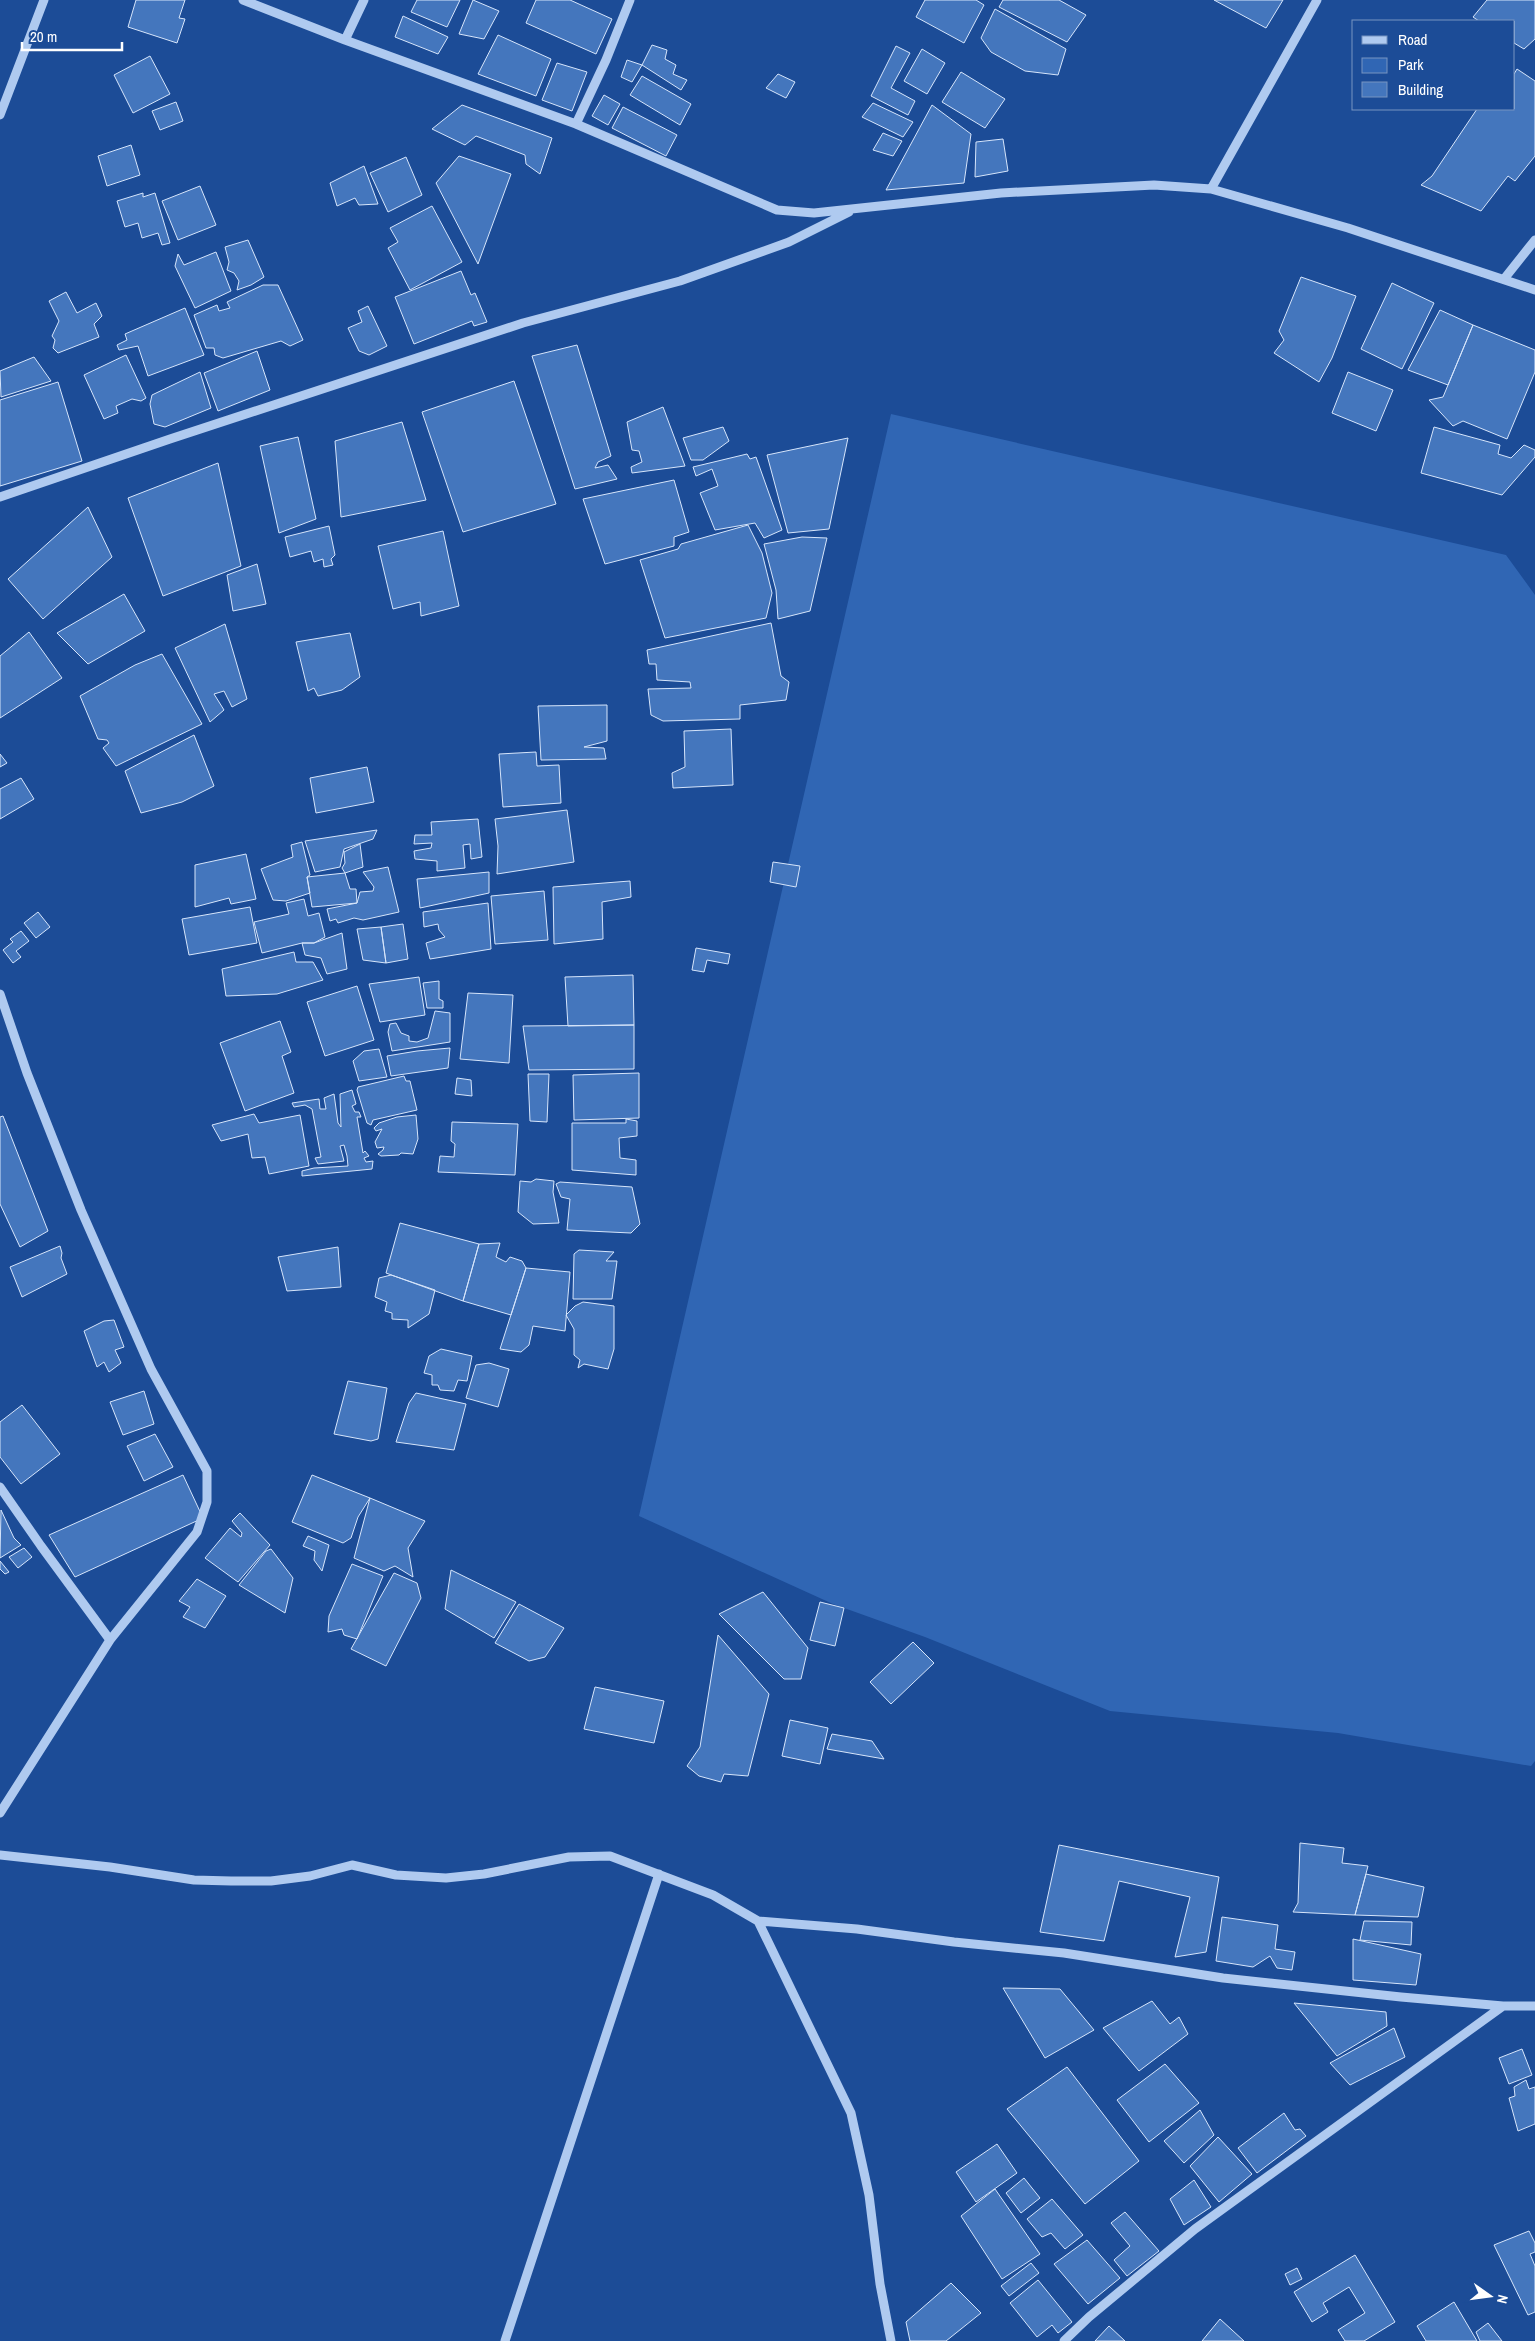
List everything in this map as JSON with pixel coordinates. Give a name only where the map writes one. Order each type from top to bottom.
[{"type":"street","points":[[0,115],[44,0]]},
{"type":"street","points":[[243,0],[345,40],[576,124],[778,210],[814,213],[1001,193],[1154,185],[1211,189],[1348,228],[1535,290]]},
{"type":"street","points":[[345,40],[364,0]]},
{"type":"street","points":[[576,124],[606,60],[630,0]]},
{"type":"street","points":[[1211,189],[1317,0]]},
{"type":"street","points":[[0,497],[523,323],[680,281],[789,242],[853,210]]},
{"type":"street","points":[[1504,279],[1535,240]]},
{"type":"street","points":[[0,994],[27,1073],[81,1210],[150,1368],[207,1471],[207,1502],[197,1532],[110,1640],[0,1813]]},
{"type":"street","points":[[0,1487],[110,1640]]},
{"type":"street","points":[[0,1855],[110,1867],[194,1880],[231,1882],[271,1881],[310,1876],[352,1865],[396,1875],[446,1878],[484,1874],[569,1857],[610,1856],[713,1895],[758,1921],[857,1929],[954,1942],[1064,1953],[1223,1978],[1503,2006],[1535,2006]]},
{"type":"street","points":[[505,2341],[603,2037],[659,1874]]},
{"type":"street","points":[[758,1921],[851,2113],[869,2195],[880,2284],[891,2341]]},
{"type":"street","points":[[1064,2341],[1089,2317],[1195,2229],[1503,2006]]},
{"type":"green space","points":[[891,414],[1506,555],[1535,595],[1535,1761],[1531,1766],[1338,1733],[1110,1711],[925,1637],[833,1604],[639,1516]]},
{"type":"building","points":[[136,0],[185,0],[179,18],[185,19],[177,43],[128,27]]},
{"type":"building","points":[[417,0],[460,0],[447,27],[411,12]]},
{"type":"building","points":[[473,0],[499,11],[484,39],[459,34]]},
{"type":"building","points":[[536,0],[570,0],[612,19],[596,54],[526,23]]},
{"type":"building","points":[[925,0],[976,0],[984,5],[964,43],[916,17]]},
{"type":"building","points":[[1003,0],[1059,0],[1086,15],[1067,42],[999,7]]},
{"type":"building","points":[[1214,0],[1283,0],[1266,28]]},
{"type":"building","points":[[1487,0],[1535,0],[1535,39],[1524,49],[1515,44],[1515,20],[1478,20],[1473,17]]},
{"type":"building","points":[[995,9],[1066,49],[1058,75],[1025,71],[991,52],[981,38]]},
{"type":"building","points":[[403,16],[448,37],[438,54],[395,37]]},
{"type":"building","points":[[498,35],[551,59],[536,96],[478,74]]},
{"type":"building","points":[[652,45],[667,50],[665,59],[676,65],[673,74],[687,80],[681,90],[642,65]]},
{"type":"building","points":[[896,46],[910,53],[891,88],[915,101],[908,115],[871,96]]},
{"type":"building","points":[[922,49],[945,63],[927,94],[904,81]]},
{"type":"building","points":[[150,56],[170,94],[133,113],[114,75]]},
{"type":"building","points":[[627,60],[642,65],[632,82],[621,77]]},
{"type":"building","points":[[557,63],[587,72],[572,111],[542,100]]},
{"type":"building","points":[[1517,69],[1535,81],[1535,156],[1515,181],[1508,176],[1481,211],[1421,185],[1432,176],[1476,110],[1515,110],[1515,72]]},
{"type":"building","points":[[961,72],[1005,99],[985,128],[942,102]]},
{"type":"building","points":[[778,74],[795,82],[786,98],[766,88]]},
{"type":"building","points":[[642,76],[691,104],[680,125],[630,95]]},
{"type":"building","points":[[604,95],[620,104],[608,125],[592,116]]},
{"type":"building","points":[[176,102],[183,121],[160,130],[152,111]]},
{"type":"building","points":[[873,103],[913,122],[903,137],[862,117]]},
{"type":"building","points":[[462,105],[552,138],[540,174],[526,164],[525,155],[476,136],[465,145],[432,129]]},
{"type":"building","points":[[932,105],[971,134],[964,183],[886,190]]},
{"type":"building","points":[[623,107],[677,135],[666,156],[612,128]]},
{"type":"building","points":[[883,133],[902,141],[893,156],[873,150]]},
{"type":"building","points":[[1003,139],[1008,171],[975,177],[976,142]]},
{"type":"building","points":[[131,145],[140,175],[107,186],[98,156]]},
{"type":"building","points":[[459,156],[511,174],[478,264],[436,183]]},
{"type":"building","points":[[406,157],[422,195],[388,212],[370,173]]},
{"type":"building","points":[[364,166],[378,204],[359,205],[355,198],[337,206],[330,183]]},
{"type":"building","points":[[200,186],[216,225],[178,240],[162,201]]},
{"type":"building","points":[[143,193],[143,197],[155,193],[170,243],[162,245],[158,233],[142,238],[138,223],[125,227],[117,201]]},
{"type":"building","points":[[432,206],[462,262],[410,290],[388,248],[398,242],[390,228]]},
{"type":"building","points":[[248,240],[264,277],[251,285],[237,290],[239,281],[234,273],[227,270],[229,262],[225,247]]},
{"type":"building","points":[[216,252],[231,291],[195,308],[175,266],[178,254],[184,265]]},
{"type":"building","points":[[461,271],[471,295],[475,293],[487,322],[474,326],[472,321],[414,344],[395,297]]},
{"type":"building","points":[[1301,277],[1356,296],[1332,358],[1319,382],[1274,353],[1284,340],[1279,331]]},
{"type":"building","points":[[1392,283],[1434,303],[1402,369],[1361,349]]},
{"type":"building","points":[[263,285],[278,285],[303,340],[290,346],[281,341],[223,358],[215,355],[214,348],[206,348],[194,315],[217,305],[219,311],[230,308],[227,302]]},
{"type":"building","points":[[66,292],[77,313],[96,303],[102,316],[94,324],[99,337],[58,353],[53,348],[55,340],[52,336],[59,321],[49,301]]},
{"type":"building","points":[[368,306],[387,346],[369,355],[359,351],[348,328],[362,322],[358,311]]},
{"type":"building","points":[[185,308],[204,355],[148,376],[138,346],[119,350],[117,345],[127,340],[125,334]]},
{"type":"building","points":[[1440,310],[1473,325],[1448,385],[1408,370]]},
{"type":"building","points":[[1473,325],[1535,350],[1535,372],[1507,439],[1463,421],[1453,426],[1429,400],[1443,397]]},
{"type":"building","points":[[577,345],[611,456],[598,462],[595,468],[608,465],[617,479],[575,489],[532,356]]},
{"type":"building","points":[[257,351],[270,390],[218,411],[204,373]]},
{"type":"building","points":[[126,355],[146,398],[141,401],[132,399],[116,406],[118,413],[104,419],[84,375]]},
{"type":"building","points":[[34,357],[51,381],[1,397],[0,371]]},
{"type":"building","points":[[200,372],[211,408],[165,427],[154,424],[150,404],[152,395]]},
{"type":"building","points":[[1348,372],[1393,390],[1376,431],[1332,413]]},
{"type":"building","points":[[514,381],[556,504],[463,532],[422,412]]},
{"type":"building","points":[[58,382],[82,461],[0,486],[0,400]]},
{"type":"building","points":[[663,407],[685,466],[632,473],[631,467],[642,462],[639,451],[632,450],[627,422]]},
{"type":"building","points":[[402,422],[426,500],[341,517],[335,441]]},
{"type":"building","points":[[723,427],[729,441],[703,460],[691,460],[683,438]]},
{"type":"building","points":[[1434,427],[1500,445],[1498,454],[1511,458],[1524,445],[1535,450],[1535,457],[1502,495],[1421,473]]},
{"type":"building","points":[[298,437],[316,519],[279,533],[260,446]]},
{"type":"building","points":[[848,438],[829,529],[788,533],[767,455]]},
{"type":"building","points":[[747,454],[750,459],[756,457],[782,530],[764,538],[755,523],[715,530],[700,493],[718,486],[712,469],[696,476],[693,467]]},
{"type":"building","points":[[218,463],[241,566],[163,596],[128,498]]},
{"type":"building","points":[[674,480],[689,532],[674,537],[674,546],[605,564],[583,499]]},
{"type":"building","points":[[88,507],[112,557],[43,619],[8,579]]},
{"type":"building","points":[[748,525],[762,553],[772,593],[766,618],[665,638],[640,560],[678,549],[681,544]]},
{"type":"building","points":[[329,526],[335,555],[331,559],[333,565],[324,567],[323,559],[314,562],[311,551],[290,557],[285,537]]},
{"type":"building","points":[[443,531],[459,606],[421,616],[420,602],[393,609],[378,546]]},
{"type":"building","points":[[802,537],[827,538],[810,611],[778,619],[776,590],[764,544]]},
{"type":"building","points":[[257,564],[266,604],[233,611],[227,575]]},
{"type":"building","points":[[124,594],[145,631],[88,664],[57,633]]},
{"type":"building","points":[[771,623],[781,676],[789,682],[786,700],[740,705],[740,719],[663,721],[651,715],[648,689],[691,688],[690,682],[657,680],[656,664],[649,664],[647,650]]},
{"type":"building","points":[[225,624],[247,699],[232,707],[224,691],[214,694],[224,710],[210,722],[175,648]]},
{"type":"building","points":[[29,632],[62,678],[0,718],[0,656]]},
{"type":"building","points":[[350,633],[360,677],[342,690],[318,696],[314,688],[308,691],[296,642]]},
{"type":"building","points":[[162,654],[202,724],[116,766],[103,748],[109,743],[107,740],[98,739],[80,696],[135,665]]},
{"type":"building","points":[[607,705],[607,741],[584,747],[604,748],[606,759],[541,760],[538,706]]},
{"type":"building","points":[[731,729],[733,785],[673,788],[672,773],[685,767],[684,731]]},
{"type":"building","points":[[194,735],[214,786],[182,802],[141,813],[125,771]]},
{"type":"building","points":[[536,752],[537,766],[559,765],[561,803],[503,807],[499,754]]},
{"type":"building","points":[[0,754],[7,763],[0,767]]},
{"type":"building","points":[[367,767],[374,802],[316,813],[310,778]]},
{"type":"building","points":[[21,778],[34,799],[0,819],[0,789]]},
{"type":"building","points":[[567,810],[574,862],[497,874],[498,846],[495,819]]},
{"type":"building","points":[[478,819],[482,857],[471,859],[470,844],[463,845],[465,868],[437,871],[437,861],[415,859],[414,851],[431,848],[432,843],[414,844],[415,835],[432,835],[431,822]]},
{"type":"building","points":[[377,830],[373,839],[344,849],[340,867],[315,872],[305,841]]},
{"type":"building","points":[[302,842],[310,875],[307,877],[310,893],[286,901],[273,900],[261,869],[293,857],[291,845]]},
{"type":"building","points":[[360,844],[363,867],[345,873],[342,868],[345,863],[344,852]]},
{"type":"building","points":[[246,854],[256,899],[231,904],[229,898],[195,907],[195,865]]},
{"type":"building","points":[[773,862],[800,866],[796,887],[770,882]]},
{"type":"building","points":[[388,867],[399,912],[363,920],[354,918],[338,923],[336,919],[330,921],[327,909],[357,903],[360,892],[373,891],[374,887],[363,872]]},
{"type":"building","points":[[489,872],[489,893],[420,908],[417,879]]},
{"type":"building","points":[[345,873],[350,889],[356,889],[357,903],[312,907],[307,877]]},
{"type":"building","points":[[630,881],[631,897],[602,902],[603,939],[554,944],[553,887]]},
{"type":"building","points":[[544,891],[548,940],[495,944],[491,896]]},
{"type":"building","points":[[304,899],[308,916],[319,913],[325,937],[314,943],[302,943],[262,953],[254,922],[289,914],[286,903]]},
{"type":"building","points":[[488,903],[491,949],[430,959],[426,943],[445,937],[439,930],[438,924],[424,927],[423,912]]},
{"type":"building","points":[[250,907],[257,943],[189,955],[182,919]]},
{"type":"building","points":[[38,912],[50,927],[36,938],[24,923]]},
{"type":"building","points":[[403,924],[408,959],[386,963],[381,927]]},
{"type":"building","points":[[381,927],[386,963],[363,960],[357,929]]},
{"type":"building","points":[[21,931],[29,941],[16,951],[21,957],[13,963],[3,950],[13,942],[10,939]]},
{"type":"building","points":[[342,933],[347,969],[327,974],[321,958],[305,955],[302,943],[314,943]]},
{"type":"building","points":[[696,948],[730,954],[728,964],[707,960],[704,972],[692,970]]},
{"type":"building","points":[[294,952],[296,962],[313,962],[323,980],[277,994],[226,996],[222,969]]},
{"type":"building","points":[[633,975],[634,1025],[568,1026],[565,977]]},
{"type":"building","points":[[419,977],[425,1015],[380,1022],[369,984]]},
{"type":"building","points":[[439,981],[439,999],[443,1001],[443,1008],[427,1008],[423,983]]},
{"type":"building","points":[[357,986],[374,1040],[325,1056],[307,1002]]},
{"type":"building","points":[[468,993],[513,995],[509,1063],[460,1059]]},
{"type":"building","points":[[435,1011],[450,1013],[450,1042],[392,1051],[388,1032],[390,1024],[396,1023],[401,1033],[409,1036],[409,1041],[417,1042],[428,1038]]},
{"type":"building","points":[[280,1021],[291,1052],[282,1056],[294,1093],[245,1111],[220,1043]]},
{"type":"building","points":[[634,1025],[634,1069],[529,1070],[523,1026]]},
{"type":"building","points":[[450,1048],[448,1068],[391,1076],[387,1056]]},
{"type":"building","points":[[379,1049],[387,1077],[359,1081],[353,1061],[364,1051]]},
{"type":"building","points":[[639,1073],[639,1118],[574,1120],[573,1075]]},
{"type":"building","points":[[528,1074],[549,1074],[547,1122],[530,1121]]},
{"type":"building","points":[[404,1076],[406,1081],[410,1081],[417,1110],[373,1120],[371,1125],[367,1123],[357,1090],[358,1087]]},
{"type":"building","points":[[457,1078],[471,1080],[472,1096],[455,1094]]},
{"type":"building","points":[[352,1090],[356,1104],[352,1106],[355,1112],[359,1112],[361,1117],[357,1117],[363,1153],[365,1151],[369,1156],[364,1158],[366,1162],[373,1161],[372,1169],[302,1176],[302,1171],[314,1168],[348,1166],[347,1156],[344,1145],[340,1146],[344,1161],[318,1164],[315,1158],[321,1157],[312,1109],[305,1105],[294,1107],[292,1103],[319,1099],[320,1109],[326,1109],[324,1098],[334,1094],[338,1123],[341,1127],[340,1094]]},
{"type":"building","points":[[254,1114],[259,1123],[300,1115],[309,1166],[269,1174],[265,1157],[252,1158],[248,1134],[221,1141],[212,1125]]},
{"type":"building","points":[[416,1115],[418,1139],[413,1154],[401,1153],[399,1155],[381,1156],[378,1154],[384,1147],[377,1148],[375,1142],[382,1129],[376,1131],[374,1128],[379,1123],[397,1117]]},
{"type":"building","points":[[3,1116],[48,1231],[20,1247],[0,1204],[0,1117]]},
{"type":"building","points":[[626,1119],[637,1121],[637,1136],[619,1138],[620,1158],[636,1160],[636,1175],[572,1170],[572,1123],[626,1123]]},
{"type":"building","points":[[452,1122],[518,1124],[515,1175],[438,1172],[440,1156],[454,1157],[455,1144],[451,1141]]},
{"type":"building","points":[[536,1179],[554,1181],[553,1192],[559,1223],[533,1224],[518,1212],[520,1181],[531,1182]]},
{"type":"building","points":[[560,1182],[632,1187],[640,1224],[631,1233],[567,1230],[570,1199],[561,1197],[556,1184]]},
{"type":"building","points":[[400,1223],[479,1244],[463,1301],[386,1273]]},
{"type":"building","points":[[500,1243],[496,1257],[506,1262],[510,1257],[522,1261],[526,1268],[511,1315],[463,1301],[479,1244]]},
{"type":"building","points":[[60,1246],[61,1258],[67,1274],[22,1297],[10,1267]]},
{"type":"building","points":[[338,1247],[341,1287],[287,1291],[278,1257]]},
{"type":"building","points":[[579,1250],[614,1252],[606,1261],[617,1261],[612,1299],[573,1299],[574,1254]]},
{"type":"building","points":[[526,1268],[570,1272],[565,1331],[533,1326],[529,1345],[521,1352],[500,1349]]},
{"type":"building","points":[[391,1275],[435,1290],[429,1314],[408,1328],[408,1320],[392,1319],[392,1313],[385,1311],[387,1302],[375,1297],[379,1278]]},
{"type":"building","points":[[583,1302],[614,1306],[614,1349],[608,1369],[584,1364],[578,1368],[580,1360],[574,1355],[574,1329],[566,1315],[575,1306]]},
{"type":"building","points":[[114,1320],[124,1347],[115,1350],[121,1363],[109,1372],[104,1362],[97,1367],[84,1331],[104,1321]]},
{"type":"building","points":[[441,1349],[472,1356],[467,1381],[458,1380],[454,1391],[440,1390],[438,1385],[432,1385],[432,1375],[424,1373],[429,1356]]},
{"type":"building","points":[[489,1363],[509,1369],[498,1407],[466,1398],[476,1365]]},
{"type":"building","points":[[348,1381],[387,1388],[378,1439],[371,1441],[334,1434]]},
{"type":"building","points":[[144,1391],[154,1424],[123,1435],[110,1402]]},
{"type":"building","points":[[416,1393],[466,1404],[454,1450],[396,1442],[409,1403]]},
{"type":"building","points":[[22,1405],[60,1454],[21,1484],[0,1457],[0,1422]]},
{"type":"building","points":[[155,1434],[173,1467],[144,1481],[127,1446]]},
{"type":"building","points":[[183,1475],[203,1518],[75,1577],[49,1535]]},
{"type":"building","points":[[312,1475],[370,1498],[358,1517],[351,1538],[343,1543],[292,1522]]},
{"type":"building","points":[[370,1498],[425,1521],[408,1548],[413,1577],[395,1566],[384,1571],[354,1558]]},
{"type":"building","points":[[1,1510],[14,1538],[21,1545],[0,1558]]},
{"type":"building","points":[[240,1513],[270,1545],[238,1582],[205,1558],[230,1528],[241,1537],[242,1533],[232,1521]]},
{"type":"building","points":[[308,1536],[329,1545],[322,1571],[314,1560],[315,1551],[303,1546]]},
{"type":"building","points":[[24,1548],[32,1557],[18,1568],[9,1557]]},
{"type":"building","points":[[271,1549],[293,1578],[285,1613],[239,1585],[266,1551]]},
{"type":"building","points":[[0,1561],[9,1572],[5,1574],[0,1569]]},
{"type":"building","points":[[352,1564],[383,1576],[357,1639],[344,1635],[342,1629],[328,1632],[329,1616]]},
{"type":"building","points":[[451,1570],[516,1602],[494,1638],[445,1609]]},
{"type":"building","points":[[394,1573],[417,1583],[421,1598],[386,1666],[351,1649]]},
{"type":"building","points":[[197,1579],[226,1596],[205,1628],[183,1617],[190,1607],[179,1601]]},
{"type":"building","points":[[763,1592],[808,1648],[801,1679],[784,1679],[719,1614]]},
{"type":"building","points":[[820,1602],[844,1608],[835,1646],[810,1640]]},
{"type":"building","points":[[519,1604],[564,1628],[545,1657],[529,1661],[495,1643]]},
{"type":"building","points":[[718,1635],[769,1694],[748,1776],[724,1774],[721,1782],[699,1776],[687,1766],[700,1747]]},
{"type":"building","points":[[913,1642],[934,1663],[891,1704],[870,1682]]},
{"type":"building","points":[[595,1687],[664,1701],[654,1743],[584,1729]]},
{"type":"building","points":[[790,1720],[828,1728],[820,1764],[782,1756]]},
{"type":"building","points":[[832,1734],[872,1741],[884,1759],[827,1749]]},
{"type":"building","points":[[1300,1843],[1344,1848],[1342,1863],[1368,1866],[1355,1915],[1293,1912],[1298,1903]]},
{"type":"building","points":[[1059,1845],[1219,1877],[1206,1952],[1175,1957],[1190,1897],[1119,1881],[1104,1941],[1040,1932]]},
{"type":"building","points":[[1366,1874],[1424,1887],[1418,1917],[1355,1915]]},
{"type":"building","points":[[1222,1917],[1278,1925],[1275,1949],[1295,1952],[1292,1970],[1277,1968],[1270,1956],[1253,1967],[1216,1961]]},
{"type":"building","points":[[1364,1921],[1412,1922],[1411,1945],[1360,1940]]},
{"type":"building","points":[[1353,1939],[1421,1954],[1416,1985],[1353,1980]]},
{"type":"building","points":[[1003,1988],[1060,1989],[1094,2030],[1045,2058]]},
{"type":"building","points":[[1152,2001],[1170,2024],[1179,2017],[1188,2034],[1139,2071],[1103,2028]]},
{"type":"building","points":[[1294,2003],[1386,2012],[1387,2026],[1337,2056]]},
{"type":"building","points":[[1394,2028],[1405,2057],[1350,2085],[1330,2063]]},
{"type":"building","points":[[1522,2049],[1532,2075],[1509,2084],[1499,2058]]},
{"type":"building","points":[[1165,2064],[1199,2103],[1149,2142],[1117,2100]]},
{"type":"building","points":[[1067,2067],[1139,2161],[1085,2204],[1007,2109]]},
{"type":"building","points":[[1526,2080],[1529,2089],[1535,2087],[1535,2124],[1518,2131],[1509,2098],[1515,2096],[1514,2087]]},
{"type":"building","points":[[1200,2110],[1214,2135],[1184,2163],[1164,2141]]},
{"type":"building","points":[[1284,2113],[1295,2130],[1300,2129],[1306,2136],[1257,2173],[1238,2148]]},
{"type":"building","points":[[1218,2137],[1252,2174],[1219,2202],[1190,2166]]},
{"type":"building","points":[[997,2144],[1017,2173],[976,2202],[956,2172]]},
{"type":"building","points":[[1024,2178],[1040,2198],[1021,2213],[1006,2193]]},
{"type":"building","points":[[1194,2180],[1211,2207],[1184,2225],[1170,2199]]},
{"type":"building","points":[[995,2189],[1040,2254],[1002,2279],[961,2216]]},
{"type":"building","points":[[1052,2199],[1083,2235],[1065,2249],[1051,2233],[1042,2237],[1027,2219]]},
{"type":"building","points":[[1125,2212],[1159,2251],[1127,2276],[1114,2260],[1130,2246],[1111,2223]]},
{"type":"building","points":[[1529,2231],[1535,2243],[1535,2252],[1530,2254],[1535,2266],[1535,2312],[1528,2315],[1494,2245]]},
{"type":"building","points":[[1087,2240],[1120,2278],[1088,2304],[1054,2264]]},
{"type":"building","points":[[1355,2255],[1395,2322],[1364,2341],[1345,2341],[1338,2330],[1365,2313],[1349,2287],[1323,2303],[1328,2312],[1312,2322],[1294,2292]]},
{"type":"building","points":[[1031,2263],[1039,2273],[1009,2296],[1001,2286]]},
{"type":"building","points":[[1297,2268],[1302,2279],[1290,2285],[1285,2274]]},
{"type":"building","points":[[1038,2280],[1072,2322],[1058,2333],[1052,2325],[1037,2337],[1010,2303]]},
{"type":"building","points":[[951,2283],[981,2313],[946,2341],[910,2341],[906,2322]]},
{"type":"building","points":[[1454,2302],[1477,2341],[1426,2341],[1417,2326]]},
{"type":"building","points":[[1220,2319],[1244,2341],[1202,2341]]},
{"type":"building","points":[[1488,2323],[1502,2341],[1480,2341],[1476,2332]]},
{"type":"building","points":[[1109,2326],[1125,2341],[1095,2341]]}]
